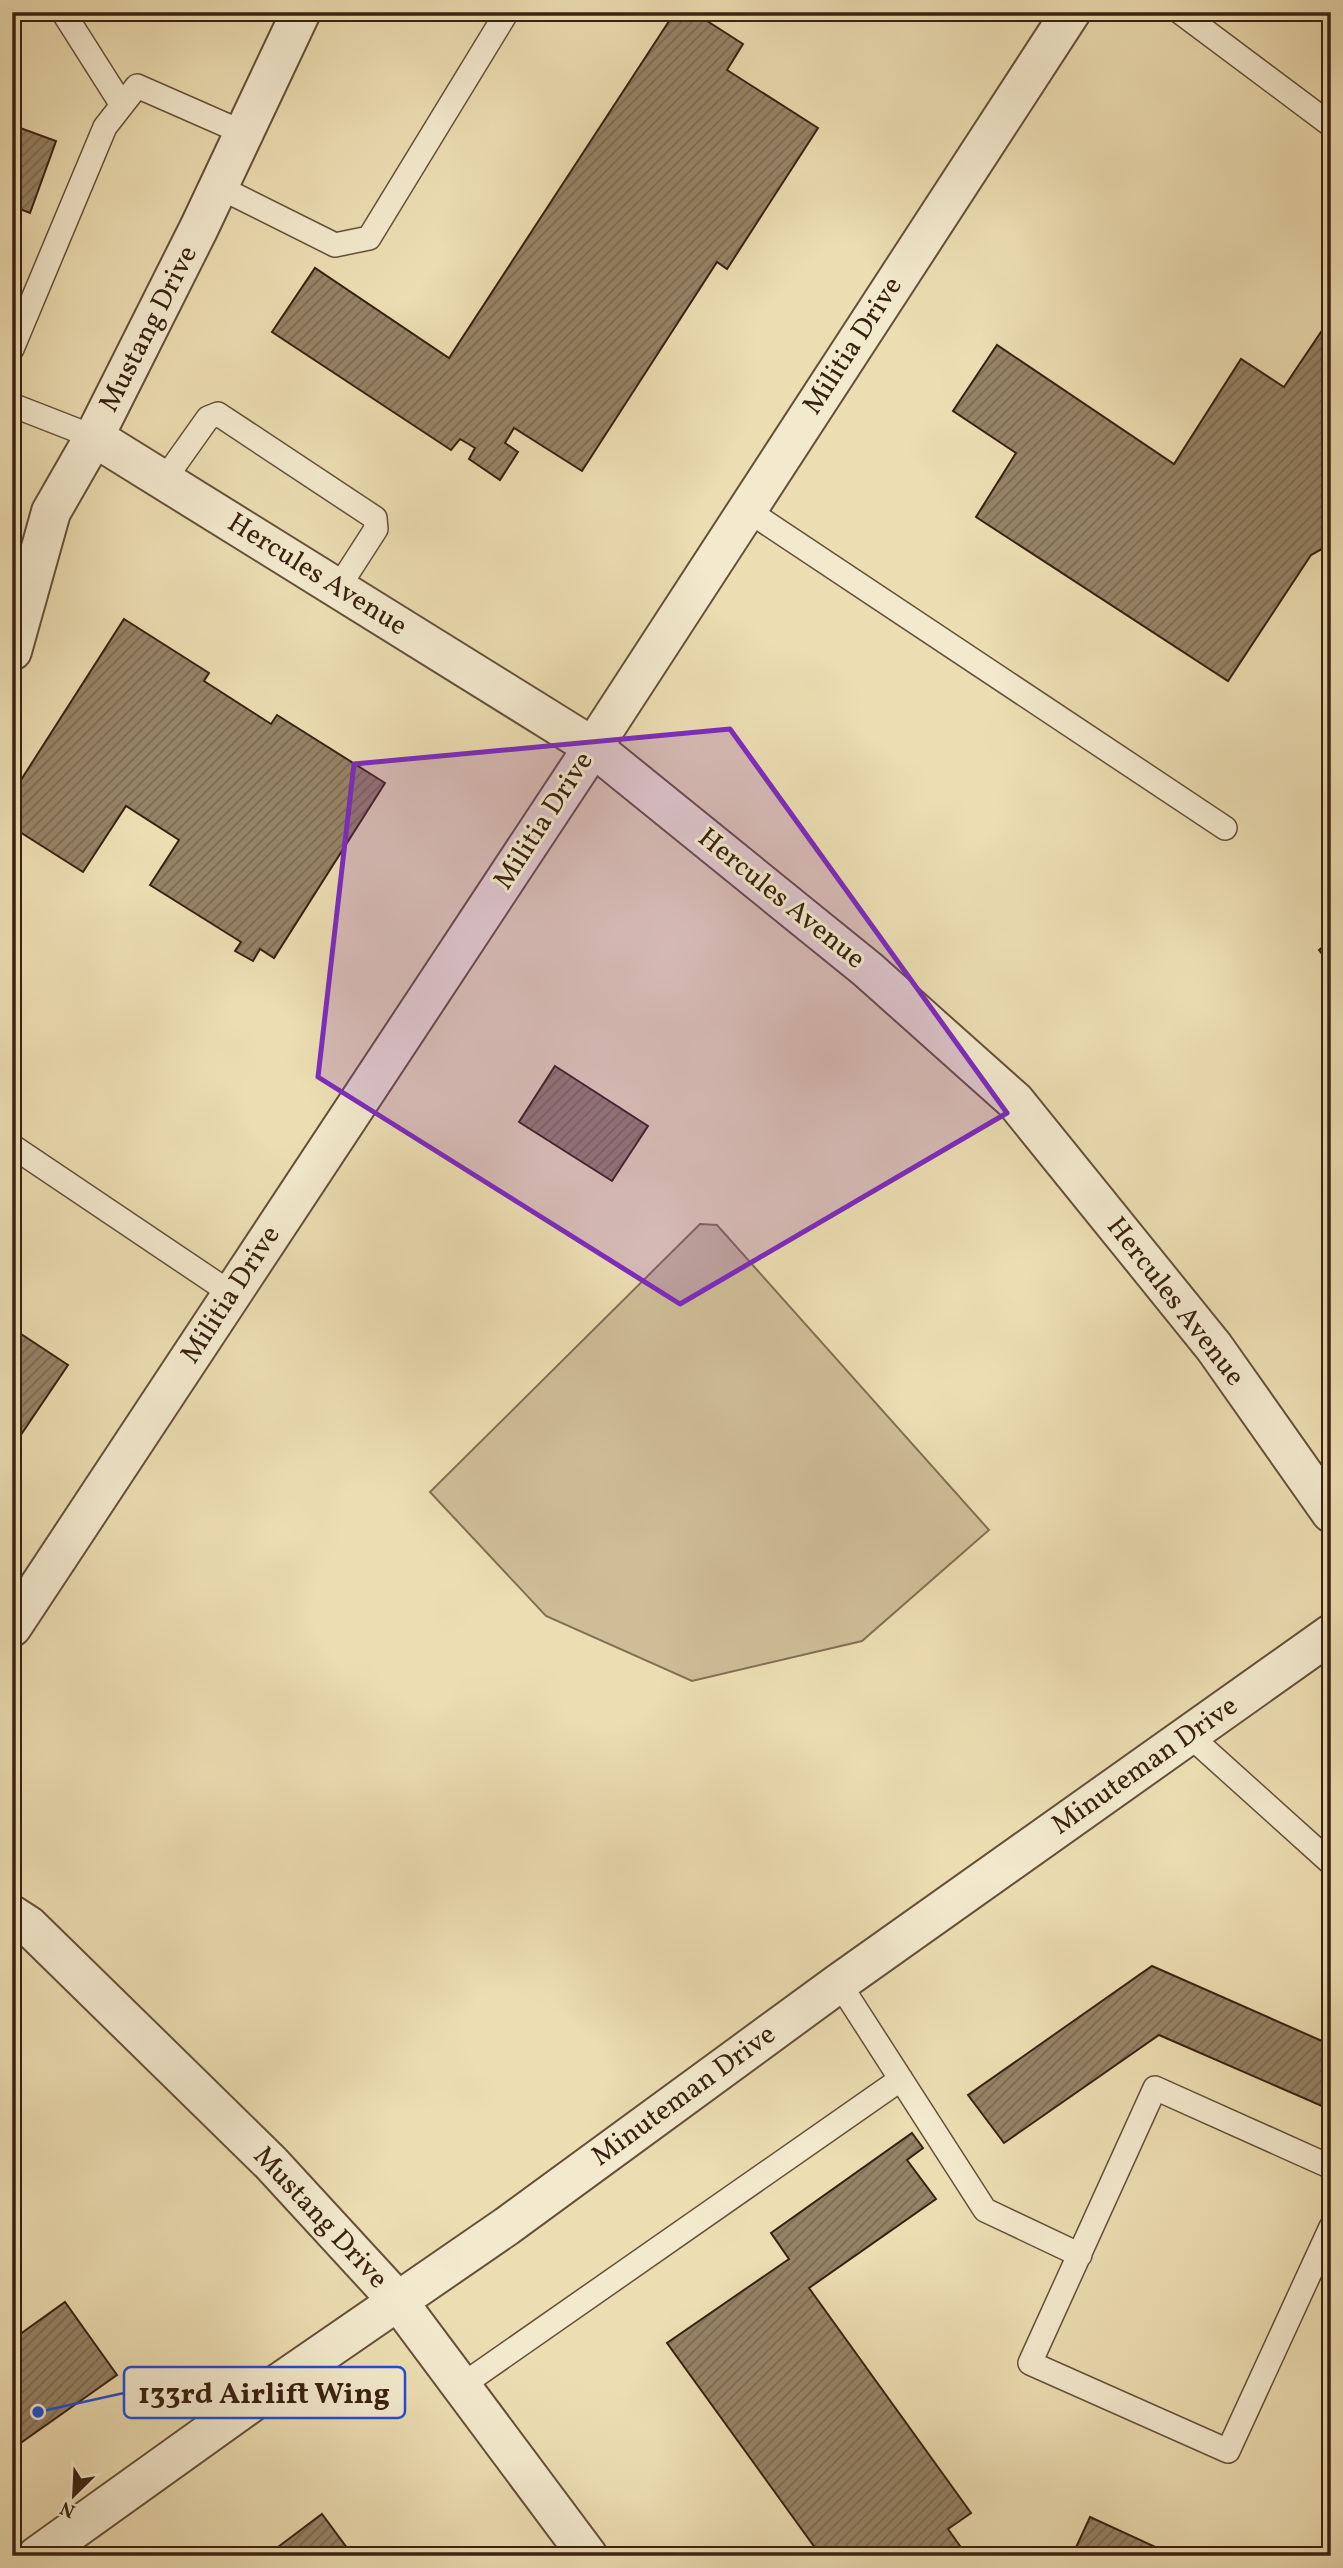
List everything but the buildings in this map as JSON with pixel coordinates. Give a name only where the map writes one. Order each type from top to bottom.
[{"type":"street","name":"Mustang Drive","points":[[12,650],[51,512],[94,437],[219,187],[301,12]]},
{"type":"street","name":"Militia Drive","points":[[12,1627],[593,747],[1070,12]]},
{"type":"street","name":"Hercules Avenue","points":[[94,437],[593,747],[867,969],[1015,1101],[1214,1347],[1331,1513]]},
{"type":"street","name":"Minuteman Drive","points":[[37,2556],[507,2225],[839,1983],[1331,1634]]},
{"type":"street","name":"Mustang Drive","points":[[12,1915],[29,1926],[271,2163],[397,2300],[588,2556]]},
{"type":"lane","points":[[63,12],[122,105]]},
{"type":"lane","points":[[219,187],[335,245],[369,238],[507,12]]},
{"type":"lane","points":[[1180,12],[1331,125]]},
{"type":"lane","points":[[12,349],[106,127],[137,86],[244,134]]},
{"type":"lane","points":[[12,405],[94,437]]},
{"type":"lane","points":[[164,481],[208,418],[218,414],[375,518],[376,529],[338,588]]},
{"type":"lane","points":[[747,510],[1225,828]]},
{"type":"lane","points":[[12,1146],[232,1294]]},
{"type":"lane","points":[[1189,1735],[1331,1863]]},
{"type":"lane","points":[[839,1983],[985,2210],[1080,2255]]},
{"type":"lane","points":[[461,2386],[901,2079]]},
{"type":"lane","points":[[1331,2167],[1155,2088],[1030,2363],[1228,2451],[1331,2227]]},
{"type":"highlighted area","points":[[730,729],[1007,1113],[680,1304],[318,1077],[354,764]]},
{"type":"shaded area","points":[[700,1224],[717,1225],[989,1530],[862,1641],[692,1681],[546,1616],[430,1492]]},
{"type":"place","name":"133rd Airlift Wing","points":[[38,2412]]}]
